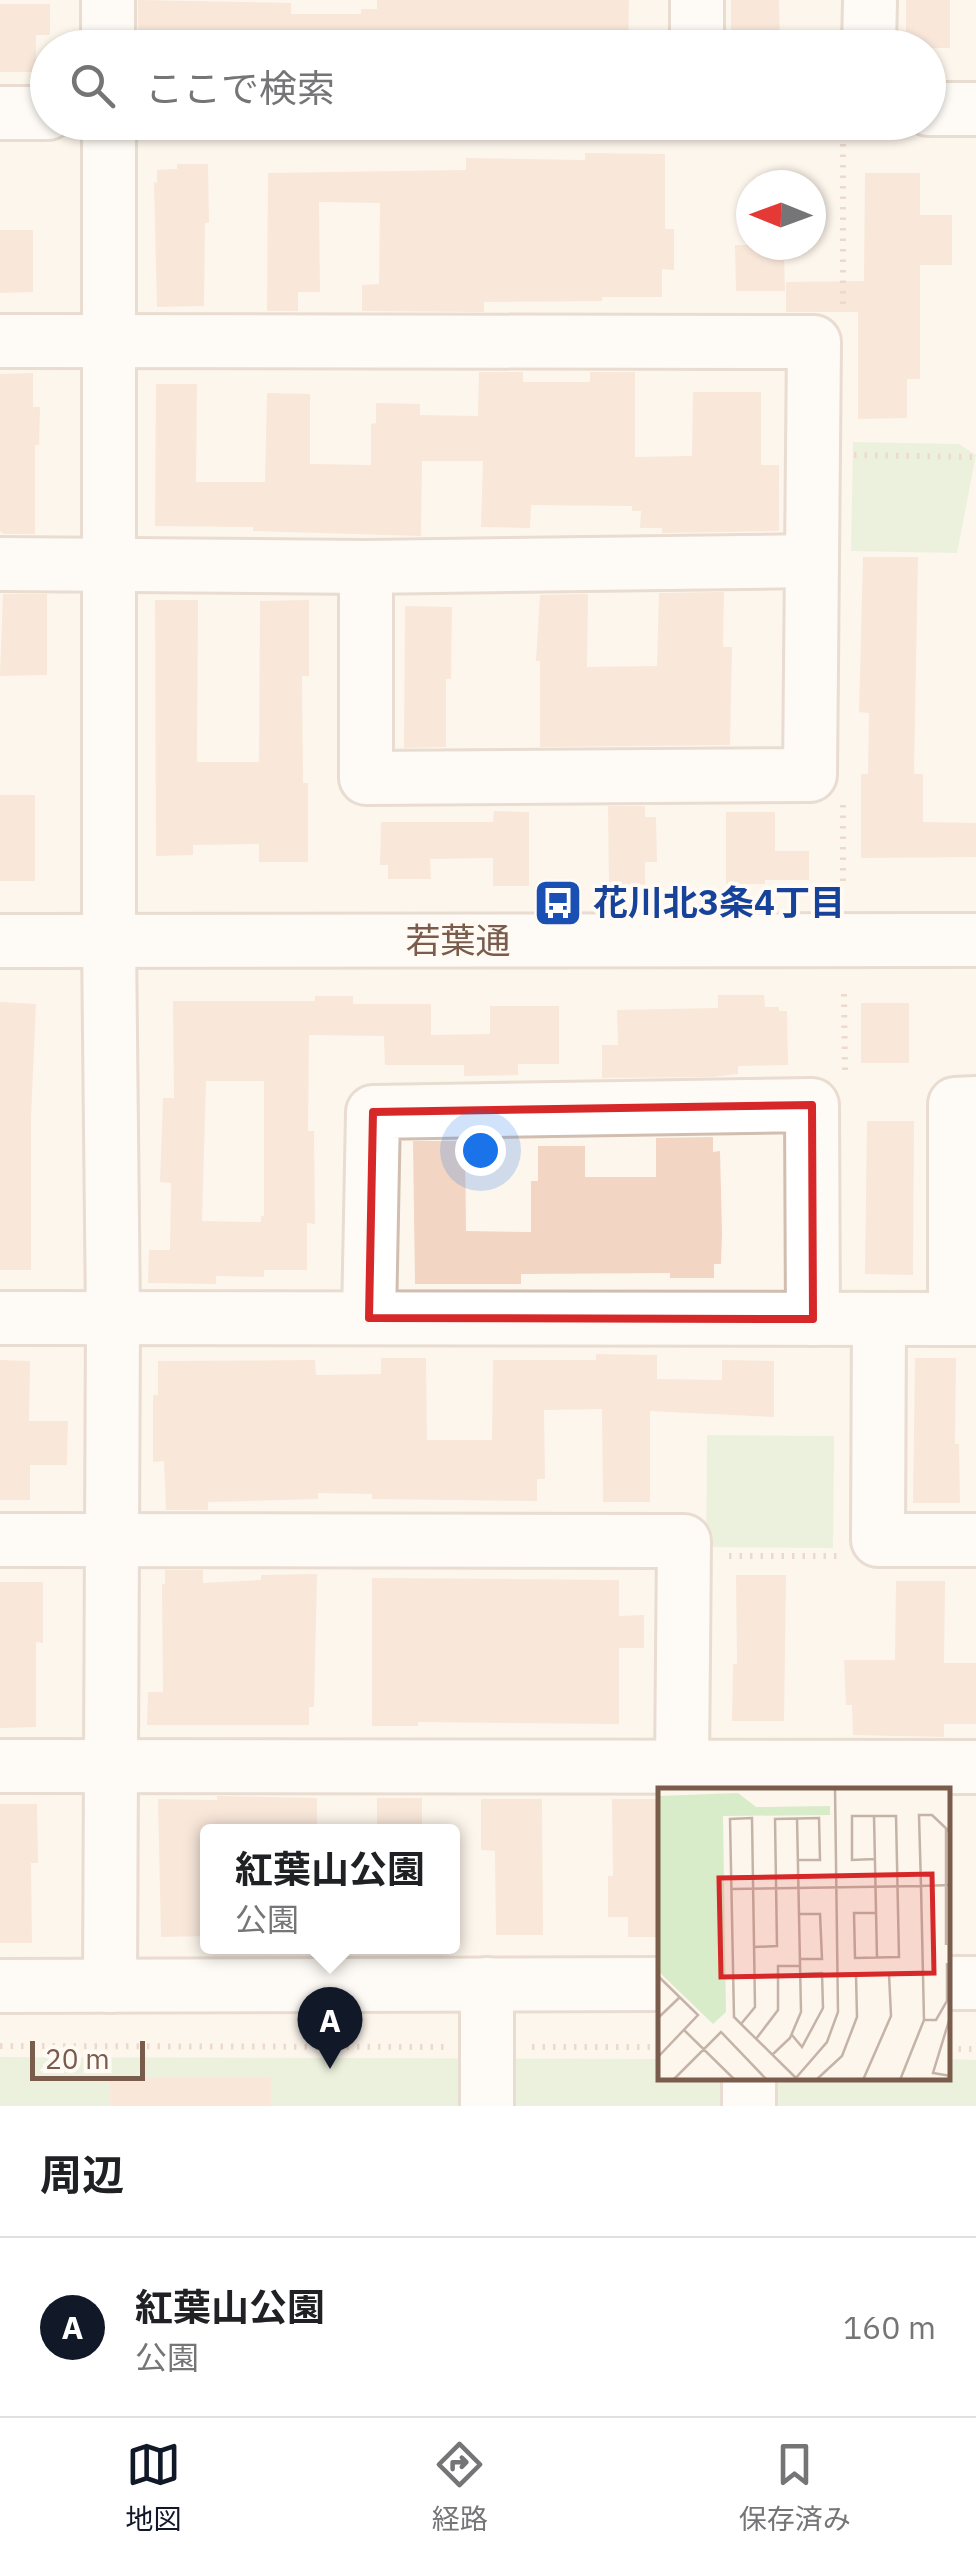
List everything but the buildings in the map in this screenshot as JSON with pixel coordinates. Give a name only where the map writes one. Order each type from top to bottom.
[{"type":"street","points":[[108,0],[108,30]]},
{"type":"street","points":[[697,0],[697,30]]},
{"type":"street","points":[[870,0],[870,30]]},
{"type":"street","points":[[946,110],[976,110]]},
{"type":"street","points":[[0,113],[30,112]]},
{"type":"street","points":[[108,140],[113,1317],[110,1986]]},
{"type":"street","points":[[0,341],[814,342],[810,774],[366,778],[366,567]]},
{"type":"street","points":[[0,564],[366,567],[812,561]]},
{"type":"street","name":"若葉通","points":[[0,942],[976,940]]},
{"type":"street","points":[[0,1318],[966,1319],[955,1104],[976,1104]]},
{"type":"street","points":[[368,1318],[374,1112],[812,1105],[813,1319]]},
{"type":"street","points":[[879,1319],[878,1540],[976,1540]]},
{"type":"street","points":[[0,1540],[684,1541],[682,1766]]},
{"type":"street","points":[[0,1766],[682,1766],[748,1779],[976,1767]]},
{"type":"street","points":[[487,1984],[487,2106]]},
{"type":"street","points":[[0,1986],[658,1984]]},
{"type":"path","points":[[843,454],[976,457]]},
{"type":"path","points":[[716,1556],[846,1556]]},
{"type":"path","points":[[0,2046],[658,2047]]},
{"type":"path","points":[[951,2049],[976,2050]]},
{"type":"highlighted area","points":[[812,1105],[813,1319],[369,1318],[373,1112]]},
{"type":"green space","points":[[853,442],[959,444],[976,455],[957,553],[851,551]]},
{"type":"green space","points":[[707,1435],[834,1436],[833,1548],[706,1547]]},
{"type":"green space","points":[[0,2057],[658,2059],[658,2081],[951,2081],[951,2059],[976,2060],[976,2106],[0,2106]]},
{"type":"place","name":"花川北3条4丁目","points":[[558,903]]},
{"type":"place","name":"紅葉山公園","points":[[330,2069]]}]
